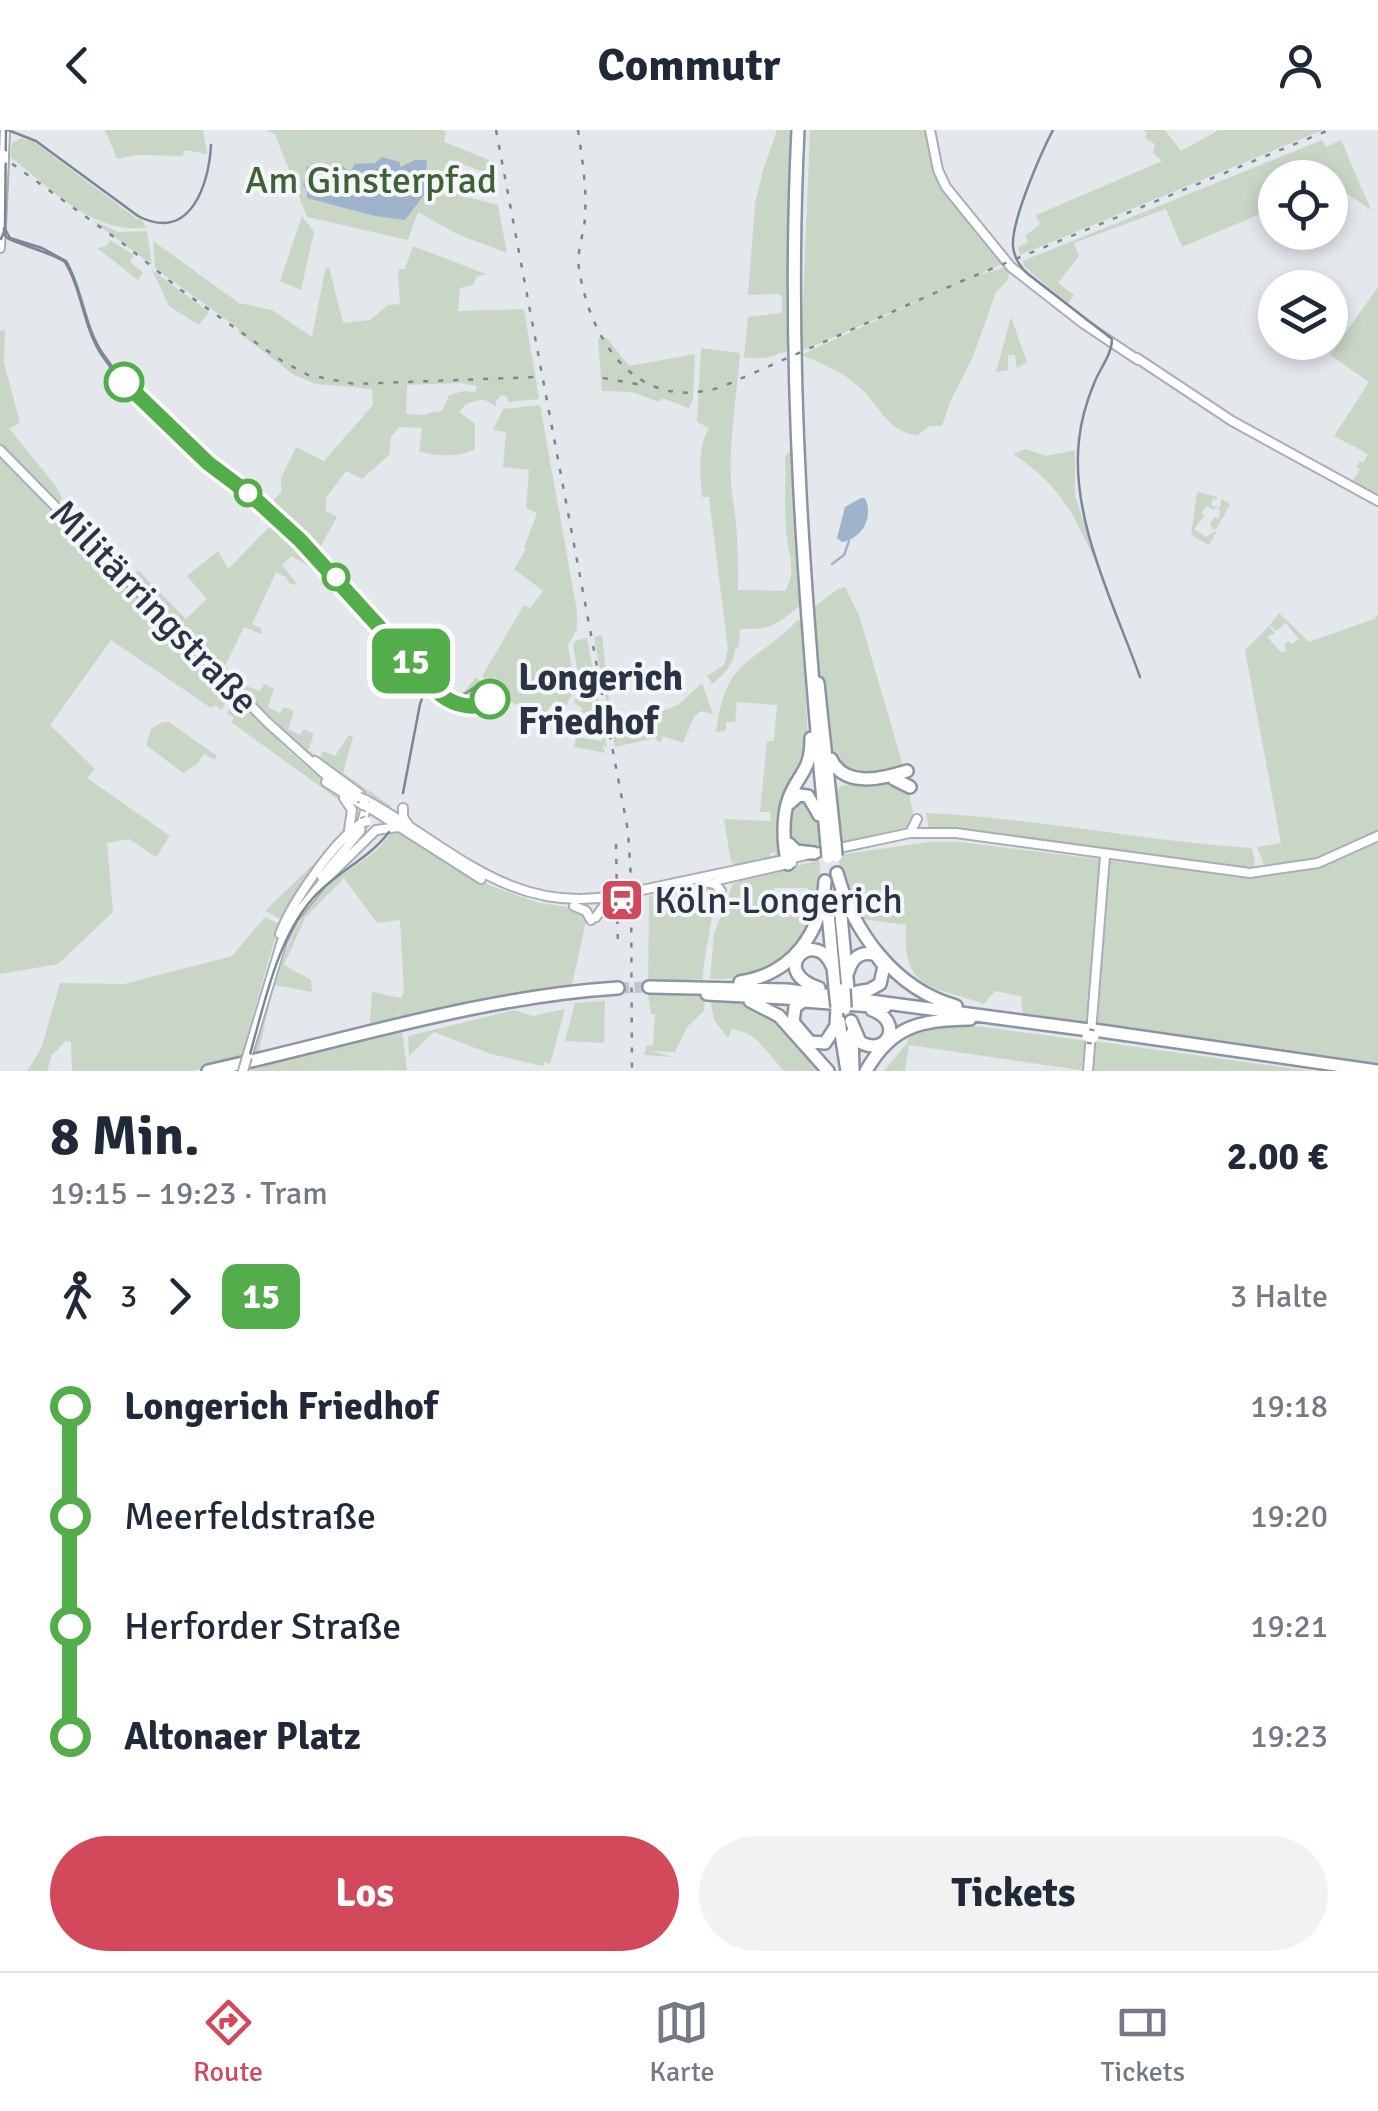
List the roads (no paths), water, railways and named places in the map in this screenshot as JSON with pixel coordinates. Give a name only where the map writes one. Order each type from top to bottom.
[{"type":"highway","points":[[729,983],[771,973],[800,950],[820,918],[826,881],[826,787],[796,443],[794,247],[799,130]]},
{"type":"highway","points":[[785,856],[786,805],[808,764],[816,684]]},
{"type":"highway","points":[[816,684],[832,763],[843,775],[861,779],[904,775],[842,783],[833,793],[826,814]]},
{"type":"highway","points":[[816,684],[827,851],[844,997]]},
{"type":"highway","points":[[811,719],[826,814]]},
{"type":"highway","points":[[825,736],[827,851],[854,919],[894,970],[938,1000],[972,1015]]},
{"type":"highway","points":[[826,787],[826,814]]},
{"type":"highway","points":[[785,856],[792,799],[800,794],[808,796],[826,814]]},
{"type":"highway","points":[[785,856],[796,851],[827,851]]},
{"type":"highway","points":[[837,873],[850,1071]]},
{"type":"highway","points":[[826,881],[844,997]]},
{"type":"highway","points":[[844,997],[824,953],[811,949],[799,955],[797,975],[819,988],[844,997],[896,1008]]},
{"type":"highway","points":[[649,989],[729,983],[819,988]]},
{"type":"highway","points":[[673,988],[787,994],[1045,1023]]},
{"type":"highway","points":[[673,988],[753,1002],[780,1016],[828,1071]]},
{"type":"highway","points":[[673,988],[787,990],[1377,1071]]},
{"type":"highway","points":[[208,1071],[456,1010],[554,994],[618,991],[458,1017],[239,1071]]},
{"type":"highway","points":[[721,995],[844,997],[1337,1071]]},
{"type":"highway","points":[[866,1071],[886,1045],[911,1026],[972,1015]]},
{"type":"main road","points":[[0,248],[5,130]]},
{"type":"main road","points":[[930,130],[946,188],[1018,274],[1113,344],[1237,424],[1378,501]]},
{"type":"main road","name":"Militärringstraße","points":[[0,450],[231,685],[233,698],[246,700],[334,788],[412,829],[491,878],[532,894],[562,900],[607,898],[737,873]]},
{"type":"main road","name":"Militärringstraße","points":[[284,741],[364,802]]},
{"type":"main road","points":[[239,1071],[284,935],[302,900],[360,831],[366,815],[356,789],[296,749]]},
{"type":"main road","points":[[334,788],[352,810],[348,833]]},
{"type":"main road","points":[[284,935],[306,901],[391,817]]},
{"type":"main road","points":[[246,1058],[285,920],[348,833],[365,822],[391,817]]},
{"type":"main road","name":"Militärringstraße","points":[[391,817],[490,883],[532,898],[574,906],[705,882],[785,856],[919,831]]},
{"type":"main road","name":"Militärringstraße","points":[[827,851],[919,831],[1094,854],[1105,862],[1117,857],[1250,873],[1328,860],[1378,836]]},
{"type":"main road","points":[[1088,1071],[1105,862]]},
{"type":"main road","points":[[705,882],[722,890],[737,873],[727,863]]},
{"type":"main road","points":[[1250,873],[1259,864],[1274,871]]},
{"type":"main road","points":[[574,906],[593,918],[608,900]]},
{"type":"water","points":[[382,157],[400,162],[400,167],[415,160],[427,160],[424,195],[405,220],[307,198],[303,186],[307,167],[340,164],[350,172],[355,164],[375,163]]},
{"type":"water","points":[[865,498],[867,505],[867,520],[860,532],[842,542],[837,538],[845,507]]},
{"type":"waterway","points":[[832,564],[844,555],[849,541]]},
{"type":"tunnel","points":[[618,988],[649,987]]},
{"type":"tram line","points":[[1,239],[5,229],[6,130]]},
{"type":"tram line","points":[[8,130],[36,141],[138,216],[156,222],[171,222],[193,206],[206,177],[211,145]]},
{"type":"tram line","points":[[1053,130],[1022,204],[1014,250],[1028,274],[1112,339],[1085,410],[1078,470],[1096,561],[1140,677]]},
{"type":"tram line","points":[[4,228],[9,239],[65,262],[86,320],[101,354],[121,380],[143,404],[166,427],[291,532],[436,690],[460,704],[488,703],[490,692],[484,686],[475,687],[456,700],[438,690],[307,546],[263,506],[189,445],[143,403],[97,343],[66,261],[10,238],[5,229]]},
{"type":"tram line","name":"15","points":[[124,382],[208,463],[300,540],[441,695],[463,705],[482,705],[490,699]]},
{"type":"tram line","points":[[403,793],[426,687],[421,673]]},
{"type":"tram line","points":[[245,1071],[271,980],[299,916],[322,889],[389,832]]},
{"type":"railway","points":[[496,130],[628,831],[632,1071]]},
{"type":"railway","points":[[578,130],[585,204],[579,269],[595,323],[608,347],[644,382],[667,390],[694,392],[724,386],[962,281],[1329,130]]},
{"type":"railway","points":[[0,155],[181,290],[308,375],[355,384],[536,377]]},
{"type":"railway","points":[[603,378],[642,385]]},
{"type":"railway","points":[[616,844],[618,949]]},
{"type":"place","name":"Longerich Friedhof","points":[[490,699]]},
{"type":"place","name":"Köln-Longerich","points":[[622,900]]},
{"type":"park label","name":"Am Ginsterpfad","points":[[371,180]]}]
